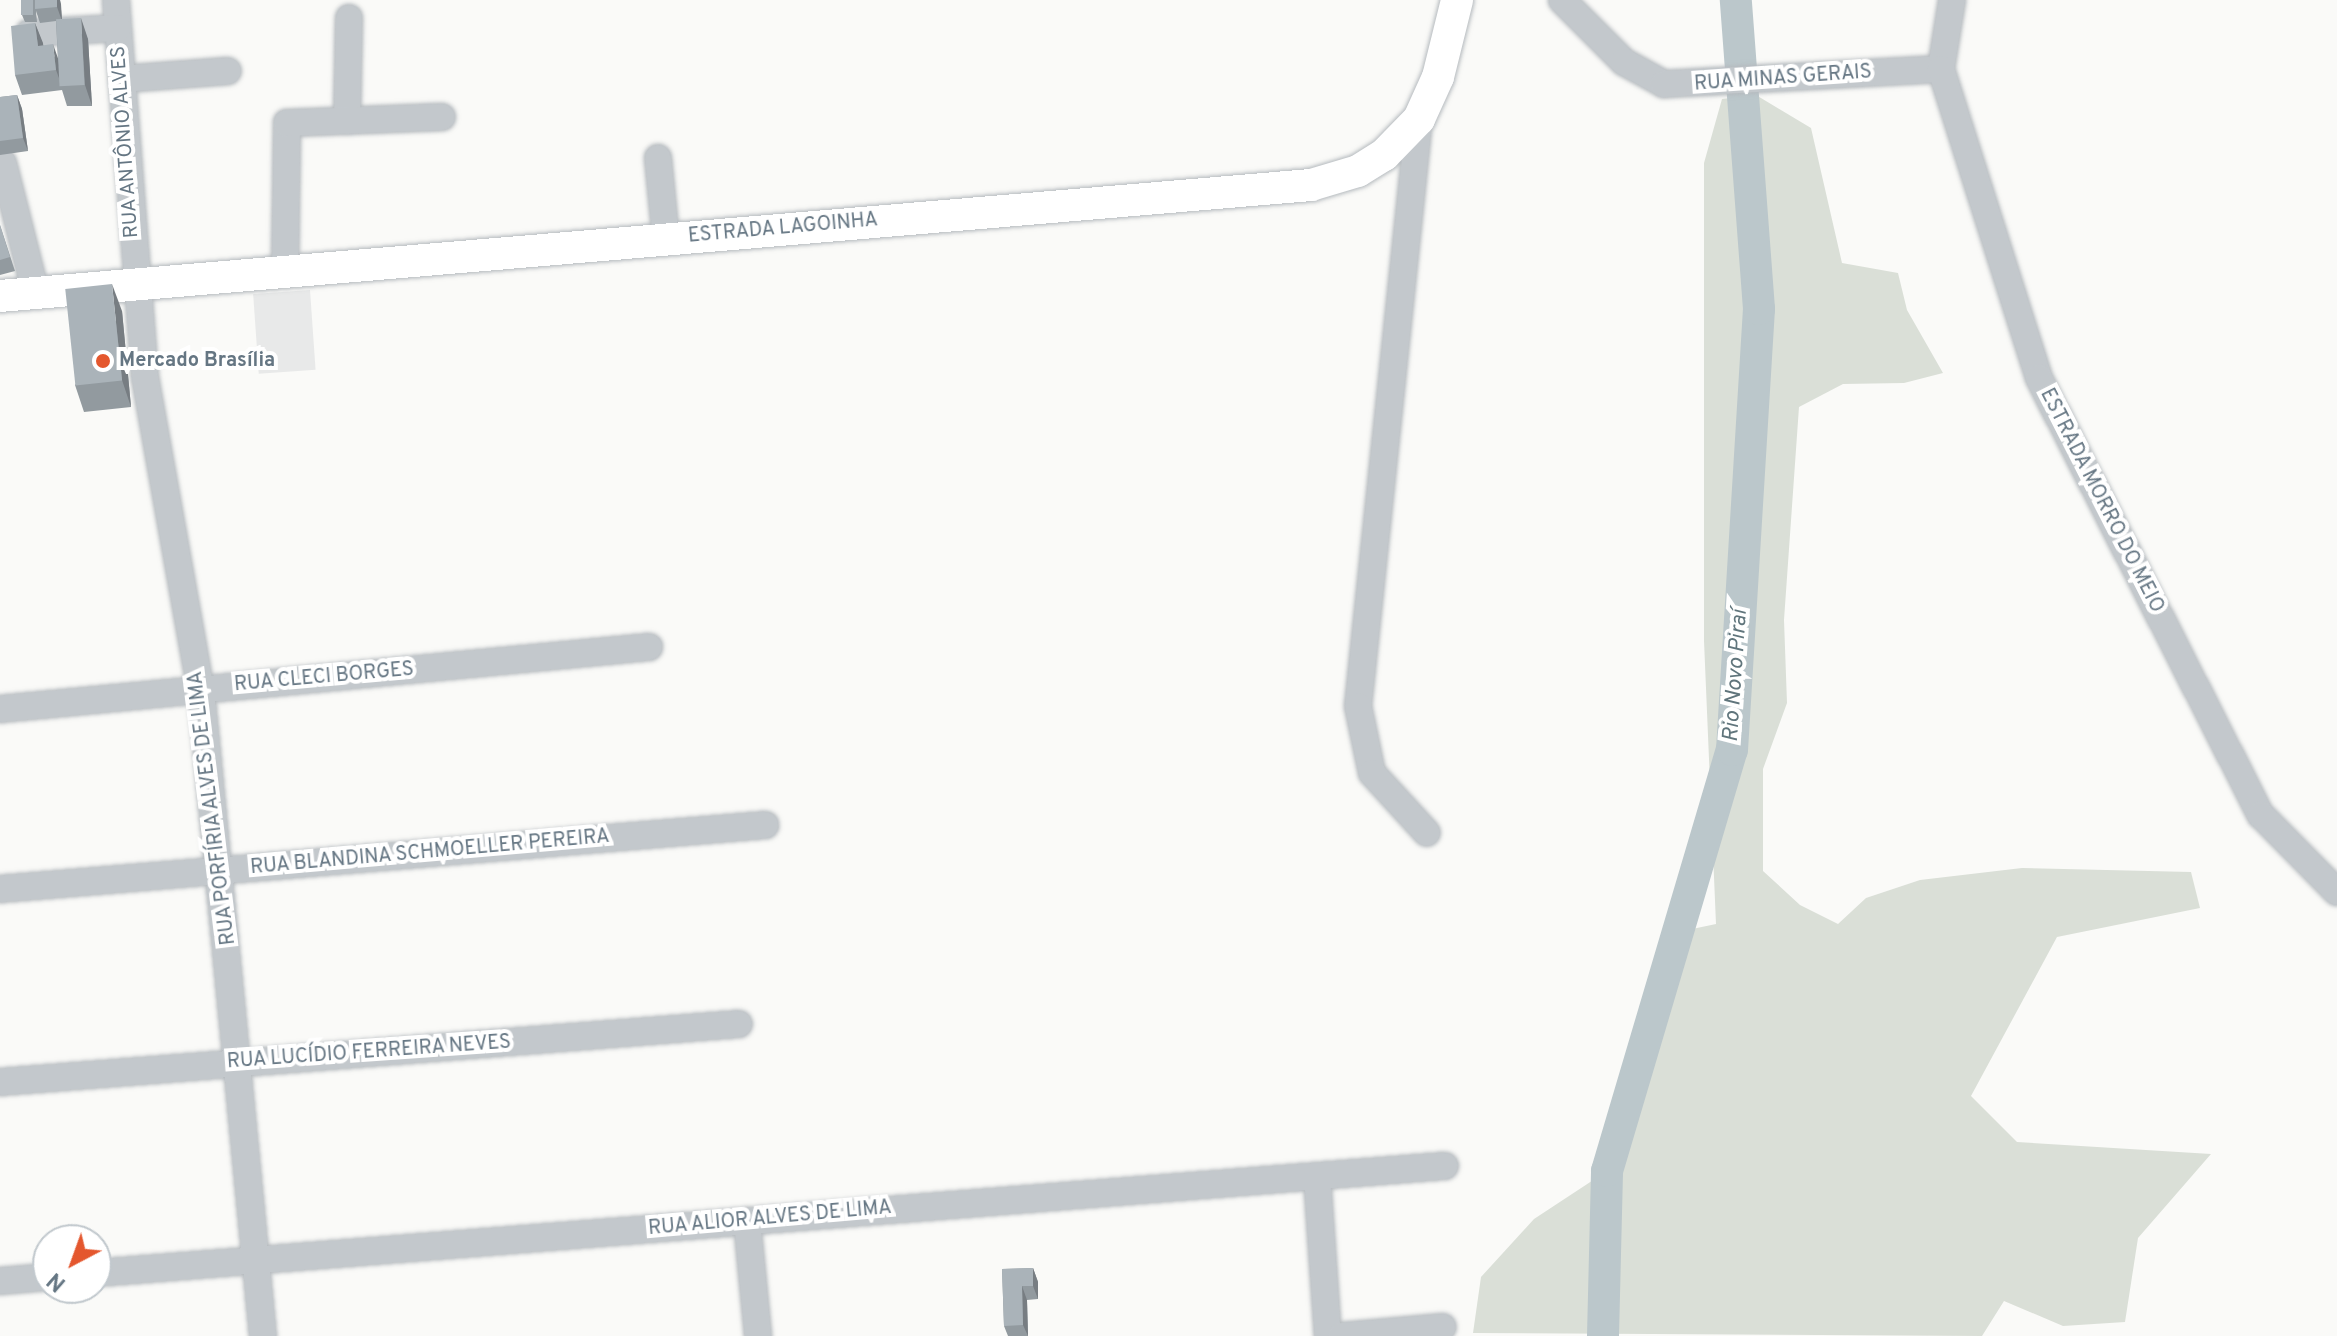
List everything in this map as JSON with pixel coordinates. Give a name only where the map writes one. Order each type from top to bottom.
[{"type":"main road","name":"ESTRADA LAGOINHA","points":[[0,296],[1311,185],[1358,171],[1384,155],[1419,119],[1438,77],[1457,0]]},
{"type":"street","name":"RUA ANTÔNIO ALVES","points":[[116,0],[137,284]]},
{"type":"street","name":"RUA MINAS GERAIS","points":[[1562,0],[1644,76],[1681,86],[1762,78],[1941,69]]},
{"type":"street","points":[[1941,69],[1952,0]]},
{"type":"street","points":[[347,121],[349,18]]},
{"type":"street","points":[[29,33],[118,28]]},
{"type":"street","name":"ESTRADA MORRO DO MEIO","points":[[1941,69],[2039,378],[2261,815],[2337,892]]},
{"type":"street","points":[[122,79],[228,71]]},
{"type":"street","points":[[285,271],[287,123],[442,117]]},
{"type":"street","points":[[1419,119],[1358,706],[1372,773],[1427,833]]},
{"type":"street","points":[[658,158],[666,240]]},
{"type":"street","points":[[3,163],[36,293]]},
{"type":"street","name":"RUA PORFÍRIA ALVES DE LIMA","points":[[137,284],[145,377],[201,690],[222,870],[263,1336]]},
{"type":"street","name":"RUA CLECI BORGES","points":[[0,709],[649,647]]},
{"type":"street","name":"RUA BLANDINA SCHMOELLER PEREIRA","points":[[0,889],[765,825]]},
{"type":"street","name":"RUA LUCÍDIO FERREIRA NEVES","points":[[0,1082],[739,1024]]},
{"type":"street","name":"RUA ALIOR ALVES DE LIMA","points":[[112,1272],[1445,1166]]},
{"type":"street","points":[[1317,1176],[1328,1336]]},
{"type":"street","points":[[747,1221],[758,1336]]},
{"type":"street","points":[[0,1281],[32,1278]]},
{"type":"street","points":[[1342,1336],[1443,1327]]},
{"type":"shaded area","points":[[1756,95],[1811,128],[1842,263],[1898,273],[1907,310],[1943,373],[1904,383],[1843,384],[1799,407],[1784,620],[1787,703],[1763,769],[1763,871],[1800,905],[1838,924],[1866,898],[1920,880],[2022,868],[2191,872],[2200,908],[2057,937],[1971,1096],[2017,1142],[2211,1154],[2138,1238],[2125,1322],[2063,1326],[2004,1301],[1982,1336],[1473,1333],[1481,1277],[1534,1219],[1607,1171],[1678,932],[1716,924],[1704,641],[1704,163],[1722,99]]},
{"type":"shaded area","points":[[310,290],[316,370],[259,374],[253,294]]},
{"type":"building","points":[[21,0],[33,0],[33,15],[21,15]]},
{"type":"building","points":[[35,0],[57,0],[57,7],[35,9]]},
{"type":"building","points":[[81,18],[85,85],[60,86],[56,19]]},
{"type":"building","points":[[35,23],[38,46],[53,44],[56,70],[15,75],[11,26]]},
{"type":"building","points":[[17,95],[23,138],[0,141],[0,97]]},
{"type":"building","points":[[0,225],[10,257],[0,260]]},
{"type":"building","name":"Mercado Brasília","points":[[112,284],[122,380],[75,385],[65,289]]},
{"type":"building","points":[[1033,1268],[1033,1286],[1022,1286],[1023,1325],[1004,1326],[1002,1269]]},
{"type":"waterway","name":"Rio Novo Piraí","points":[[1603,1336],[1607,1171],[1732,750],[1759,309],[1736,0]]},
{"type":"place","name":"Mercado Brasília","points":[[103,361]]}]
